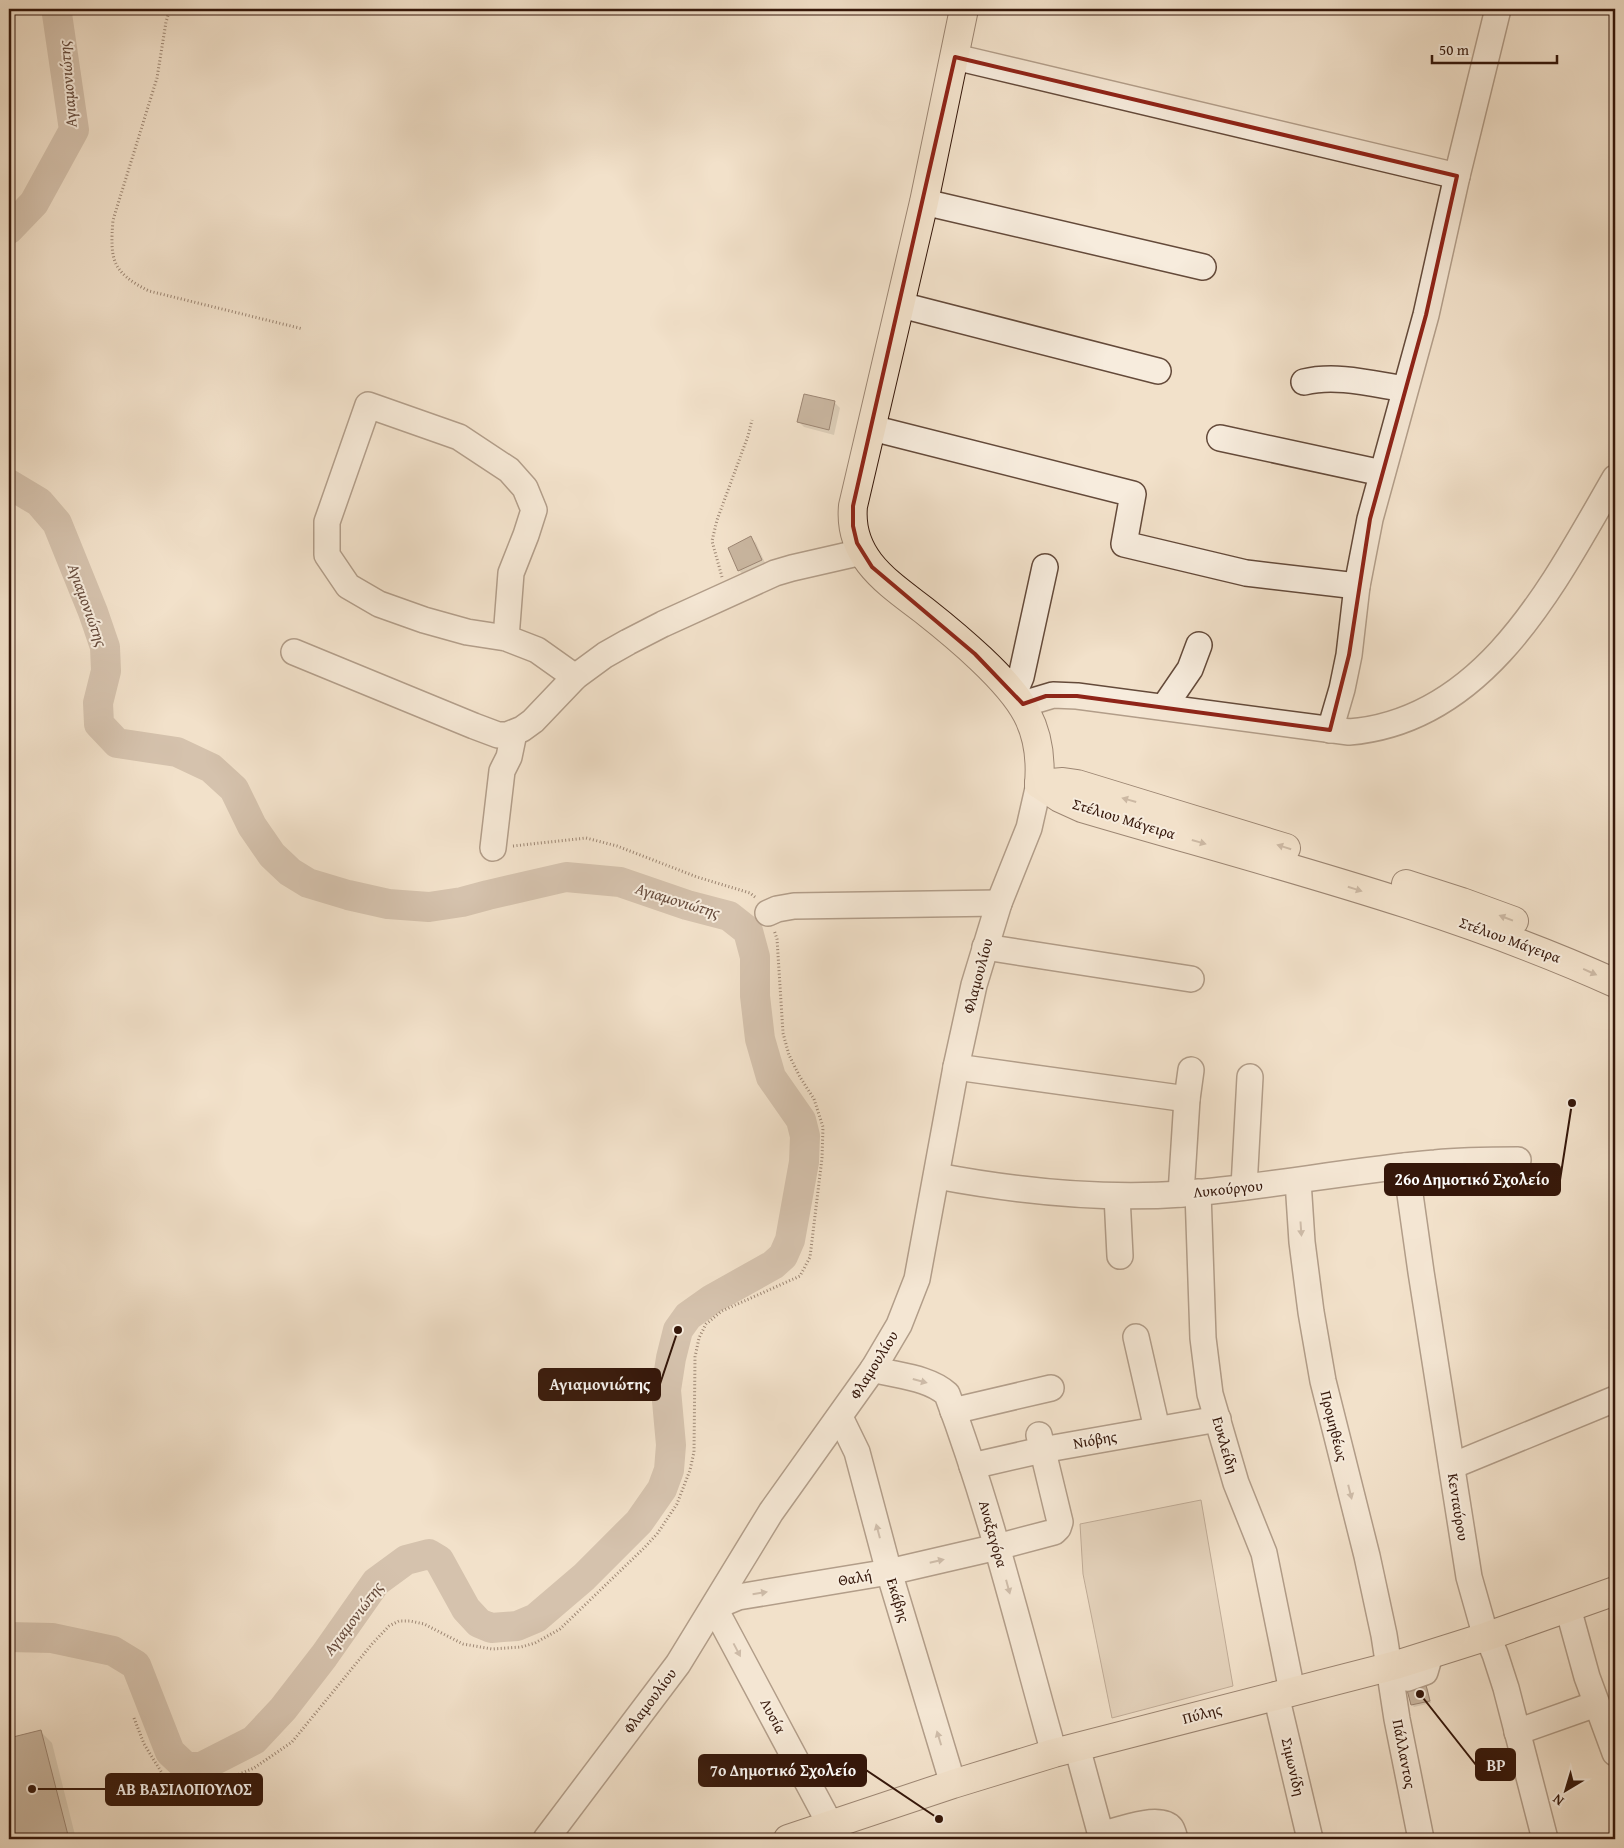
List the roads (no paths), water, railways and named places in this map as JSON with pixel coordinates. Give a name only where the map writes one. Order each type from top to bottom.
[{"type":"main road","points":[[964,9],[924,202],[853,506],[852,518],[854,535],[872,567],[975,654],[1004,681],[1019,699],[1038,744],[1041,764],[1039,784]]},
{"type":"main road","name":"Στέλιου Μάγειρα","points":[[1039,784],[1063,782],[1077,784],[1453,899],[1547,934],[1615,963]]},
{"type":"main road","name":"Στέλιου Μάγειρα","points":[[1039,784],[1072,805],[1432,912],[1524,944],[1615,983]]},
{"type":"main road","name":"Πύλης","points":[[788,1839],[832,1826],[953,1784],[1065,1750],[1430,1655],[1615,1591]]},
{"type":"street","points":[[1330,730],[1342,689],[1349,654],[1357,586],[1370,519],[1426,315],[1457,176],[1498,9]]},
{"type":"street","points":[[955,57],[1457,176]]},
{"type":"street","points":[[924,202],[1203,267]]},
{"type":"street","points":[[900,305],[1158,371]]},
{"type":"street","points":[[1304,382],[1317,379],[1338,380],[1406,389]]},
{"type":"street","points":[[506,638],[511,573],[534,510],[525,488],[509,470],[459,437],[368,406],[327,522],[327,556],[348,586],[379,604],[424,620],[467,632],[506,638],[537,650],[575,677]]},
{"type":"street","points":[[872,428],[1133,494],[1124,544],[1246,573],[1357,586]]},
{"type":"street","points":[[1220,438],[1382,473]]},
{"type":"street","points":[[1045,567],[1021,676],[1019,699],[1063,694],[1330,730],[1362,731],[1379,728],[1410,718],[1440,703],[1482,670],[1506,645],[1531,614],[1586,530],[1615,478]]},
{"type":"street","points":[[294,652],[498,735],[514,733],[532,721],[575,677],[628,642],[759,580],[792,568],[862,552]]},
{"type":"street","points":[[1164,707],[1190,670],[1199,646]]},
{"type":"street","points":[[493,848],[502,771],[509,757],[514,733]]},
{"type":"street","name":"Φλαμουλίου","points":[[546,1839],[678,1664],[714,1607],[745,1551],[810,1455],[840,1417],[873,1369],[899,1326],[917,1280],[956,1067],[974,985],[999,903],[1029,828],[1039,784]]},
{"type":"street","points":[[768,913],[777,909],[794,906],[999,903]]},
{"type":"street","points":[[985,947],[1191,979]]},
{"type":"street","points":[[956,1067],[1187,1099]]},
{"type":"street","name":"Ευκλείδη","points":[[1190,1070],[1187,1099],[1190,1193],[1210,1394],[1243,1504],[1253,1523],[1264,1554],[1284,1693]]},
{"type":"street","points":[[1244,1187],[1250,1077]]},
{"type":"street","name":"Λυκούργου","points":[[937,1176],[983,1185],[1117,1196],[1190,1193],[1454,1161],[1518,1160]]},
{"type":"street","name":"Κενταύρου","points":[[1406,1166],[1469,1577],[1482,1623],[1506,1688],[1545,1839]]},
{"type":"street","name":"Προμηθέως","points":[[1298,1181],[1302,1242],[1323,1381],[1367,1556],[1392,1666]]},
{"type":"street","points":[[1117,1196],[1120,1256]]},
{"type":"street","points":[[1136,1337],[1157,1429]]},
{"type":"street","name":"Αναξαγόρα","points":[[873,1369],[938,1387],[947,1394],[1065,1750],[1102,1837]]},
{"type":"street","points":[[953,1411],[1051,1388]]},
{"type":"street","points":[[1452,1466],[1615,1399]]},
{"type":"street","name":"Εκάβης","points":[[840,1417],[857,1452],[889,1572],[953,1784]]},
{"type":"street","name":"Νιόβης","points":[[972,1466],[1040,1442],[1157,1429],[1218,1419]]},
{"type":"street","name":"Θαλή","points":[[714,1607],[738,1597],[889,1572],[1054,1532],[1060,1522],[1040,1442]]},
{"type":"street","name":"Λυσία","points":[[714,1607],[832,1826]]},
{"type":"street","points":[[1568,1608],[1596,1704],[1607,1728],[1615,1753]]},
{"type":"street","name":"Πάλλαντος","points":[[1392,1666],[1421,1839]]},
{"type":"street","name":"Σιμωνίδη","points":[[1284,1693],[1310,1839]]},
{"type":"street","points":[[1517,1732],[1596,1704]]},
{"type":"street","points":[[1102,1837],[1152,1822],[1164,1823],[1171,1828],[1175,1839]]},
{"type":"waterway","name":"Αγιαμονιώτης","points":[[9,229],[34,203],[74,130],[57,14],[59,9]]},
{"type":"waterway","name":"Αγιαμονιώτης","points":[[9,484],[39,502],[57,523],[105,647],[106,671],[98,703],[99,724],[117,743],[177,752],[211,768],[234,789],[252,826],[272,855],[290,872],[308,883],[348,895],[388,904],[429,907],[462,902],[566,877],[620,882],[687,905],[729,916],[748,931],[755,957],[755,996],[760,1039],[771,1077],[801,1120],[805,1136],[804,1162],[790,1240],[783,1256],[773,1265],[712,1299],[688,1316],[678,1330],[666,1390],[671,1445],[669,1470],[662,1489],[639,1522],[584,1577],[536,1618],[517,1626],[491,1628],[479,1623],[466,1609],[439,1560],[429,1554],[406,1560],[376,1582],[324,1656],[283,1709],[254,1740],[201,1767],[186,1767],[170,1752],[136,1665],[113,1651],[52,1638],[9,1637]]},
{"type":"place","name":"26ο Δημοτικό Σχολείο","points":[[1572,1103]]},
{"type":"place","name":"Αγιαμονιώτης","points":[[678,1330]]},
{"type":"place","name":"BP","points":[[1420,1694]]},
{"type":"place","name":"ΑΒ ΒΑΣΙΛΟΠΟΥΛΟΣ","points":[[32,1789]]},
{"type":"place","name":"7ο Δημοτικό Σχολείο","points":[[939,1819]]}]
